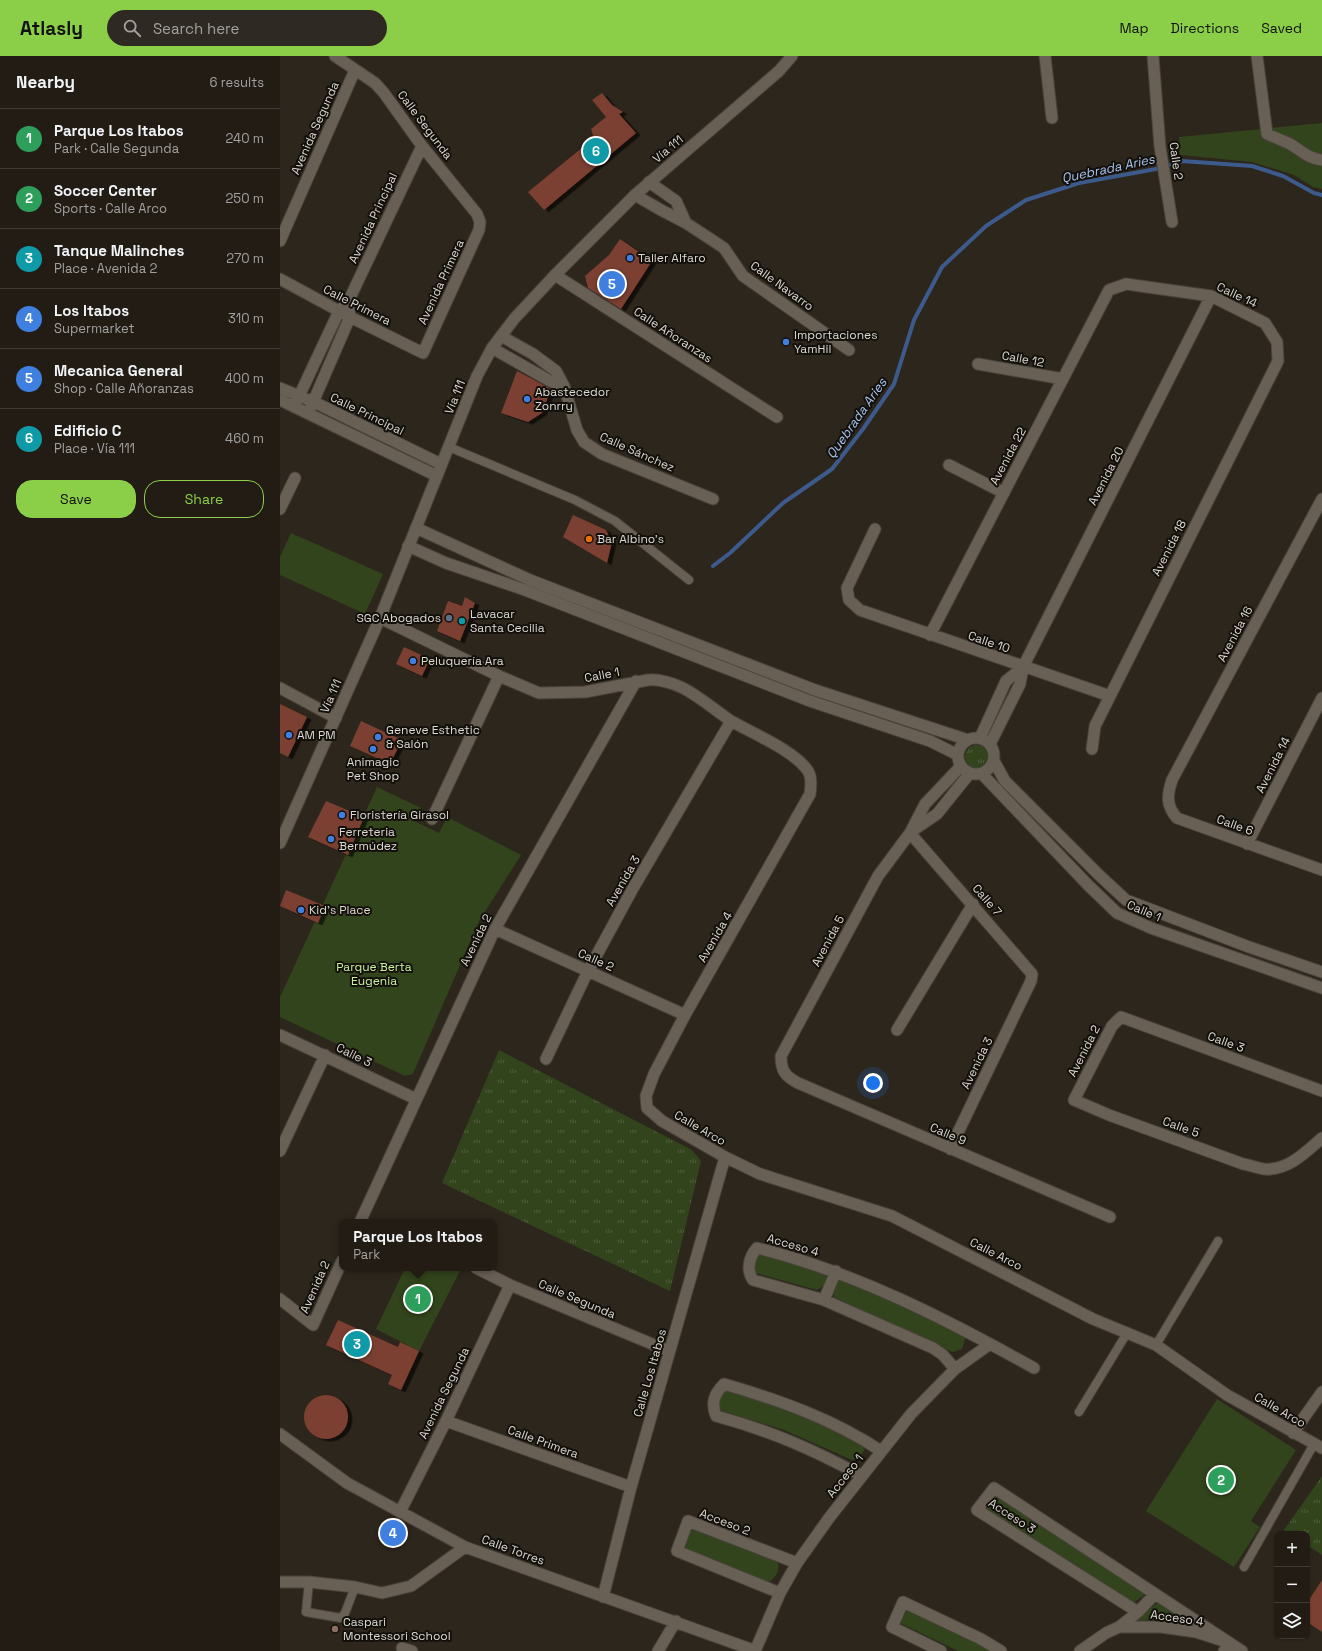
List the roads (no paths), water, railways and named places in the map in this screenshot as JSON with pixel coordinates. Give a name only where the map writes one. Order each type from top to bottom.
[{"type":"street","name":"Calle Segunda","points":[[335,56],[384,93],[422,146],[477,214],[480,222]]},
{"type":"street","name":"Vía 111","points":[[280,843],[380,618],[477,376],[492,348],[514,319],[555,275],[635,195],[779,71],[792,56]]},
{"type":"street","points":[[1044,56],[1052,118]]},
{"type":"street","name":"Calle 2","points":[[1153,56],[1160,147],[1172,222]]},
{"type":"street","points":[[1257,56],[1267,134],[1289,144],[1303,154],[1322,160]]},
{"type":"street","name":"Avenida Segunda","points":[[280,241],[355,70]]},
{"type":"street","name":"Avenida Principal","points":[[294,407],[339,311],[348,302],[422,146]]},
{"type":"street","points":[[649,182],[676,201],[686,223]]},
{"type":"street","name":"Calle Navarro","points":[[635,195],[686,223],[724,248],[743,276],[849,350]]},
{"type":"street","name":"Avenida Primera","points":[[423,353],[479,230],[480,222]]},
{"type":"street","name":"Calle Añoranzas","points":[[555,275],[778,417]]},
{"type":"street","name":"Calle Primera","points":[[280,279],[350,317],[423,353]]},
{"type":"street","name":"Calle 14","points":[[1109,290],[1126,284],[1211,296],[1265,323],[1277,342],[1278,361]]},
{"type":"street","name":"Avenida 22","points":[[930,635],[1109,290]]},
{"type":"street","name":"Avenida 20","points":[[1023,667],[1211,296]]},
{"type":"street","points":[[308,413],[350,317],[348,302]]},
{"type":"street","name":"Calle Sánchez","points":[[501,336],[533,354],[556,371],[564,386],[577,430],[584,442],[602,454],[713,499]]},
{"type":"street","points":[[492,348],[550,381],[564,386]]},
{"type":"street","name":"Avenida 18","points":[[1092,748],[1095,726],[1278,361]]},
{"type":"street","name":"Calle 12","points":[[978,364],[1063,379]]},
{"type":"street","name":"Calle Principal","points":[[280,388],[314,402],[442,464]]},
{"type":"street","points":[[280,400],[437,476]]},
{"type":"street","points":[[949,465],[1004,493]]},
{"type":"street","points":[[280,510],[295,478]]},
{"type":"street","name":"Avenida 16","points":[[1172,780],[1322,499]]},
{"type":"street","points":[[416,528],[530,580],[810,701],[930,741],[958,754]]},
{"type":"street","name":"Calle 10","points":[[875,529],[847,588],[849,600],[860,610],[1110,696]]},
{"type":"street","points":[[408,546],[446,563],[815,690],[968,740],[980,738],[990,744],[995,755],[994,761],[987,771],[982,774],[970,774],[961,766],[958,754],[963,744],[968,740]]},
{"type":"street","points":[[525,590],[530,580]]},
{"type":"street","name":"Calle 1","points":[[380,618],[499,676],[539,693],[586,692],[608,689],[636,681],[657,679],[668,682],[685,689],[732,721],[793,756],[808,771],[811,780]]},
{"type":"street","points":[[980,738],[1006,681],[1023,667]]},
{"type":"street","points":[[990,744],[1020,684],[1023,667]]},
{"type":"street","points":[[432,819],[499,676]]},
{"type":"street","name":"Avenida 2","points":[[361,1219],[496,929],[636,681]]},
{"type":"street","points":[[280,688],[336,718]]},
{"type":"street","points":[[810,701],[815,690]]},
{"type":"street","name":"Avenida 14","points":[[1247,844],[1322,698]]},
{"type":"street","name":"Avenida 3","points":[[546,1060],[588,971],[632,890],[732,721]]},
{"type":"street","name":"Calle 1","points":[[994,761],[1005,780],[1099,875],[1131,902],[1249,947],[1322,972]]},
{"type":"street","points":[[910,833],[925,804],[961,766]]},
{"type":"street","points":[[910,833],[937,814],[970,774]]},
{"type":"street","name":"Calle 1","points":[[982,774],[1088,885],[1117,913],[1128,919],[1322,988]]},
{"type":"street","name":"Avenida 4","points":[[647,1108],[646,1096],[654,1074],[685,1015],[802,811],[810,794],[811,780]]},
{"type":"street","name":"Calle 6","points":[[1172,780],[1168,794],[1168,802],[1171,811],[1177,818],[1322,870]]},
{"type":"street","name":"Calle 7","points":[[910,833],[1032,974],[1027,989]]},
{"type":"street","name":"Avenida 5","points":[[781,1068],[781,1056],[878,876],[910,833]]},
{"type":"street","points":[[1088,885],[1099,875]]},
{"type":"street","points":[[897,1030],[973,904]]},
{"type":"street","name":"Calle 2","points":[[496,929],[685,1015]]},
{"type":"street","points":[[1244,960],[1249,947]]},
{"type":"street","name":"Avenida 3","points":[[950,1149],[1027,989]]},
{"type":"street","name":"Avenida 2","points":[[1074,1100],[1112,1026],[1121,1017]]},
{"type":"street","name":"Calle 3","points":[[1121,1017],[1322,1091]]},
{"type":"street","name":"Calle 3","points":[[280,1035],[416,1099]]},
{"type":"street","points":[[280,1151],[325,1055]]},
{"type":"street","name":"Calle 9","points":[[781,1068],[787,1077],[798,1083],[1110,1217]]},
{"type":"street","name":"Calle 5","points":[[1074,1100],[1109,1115],[1243,1164],[1264,1169],[1281,1168],[1301,1156],[1322,1138]]},
{"type":"street","name":"Calle Arco","points":[[647,1108],[662,1121],[725,1157],[760,1174],[892,1216],[1093,1319],[1156,1344],[1227,1395],[1292,1433],[1318,1446]]},
{"type":"street","name":"Calle Los Itabos","points":[[603,1597],[631,1487],[725,1157]]},
{"type":"street","name":"Acceso 4","points":[[955,1369],[943,1355],[933,1348],[824,1300],[753,1280],[749,1275],[748,1267],[753,1253],[757,1248],[836,1271],[889,1294],[990,1344],[1034,1368]]},
{"type":"street","name":"Avenida 2","points":[[280,1299],[313,1325],[339,1267]]},
{"type":"street","name":"Calle Segunda","points":[[482,1271],[510,1285],[669,1351]]},
{"type":"street","points":[[824,1300],[836,1271]]},
{"type":"street","name":"Avenida Segunda","points":[[400,1512],[446,1421],[510,1285]]},
{"type":"street","name":"Acceso 1","points":[[756,1651],[780,1593],[796,1564],[829,1518],[881,1450],[911,1414],[955,1369],[990,1344]]},
{"type":"street","points":[[862,1476],[822,1454],[789,1439],[716,1416],[712,1406],[716,1392],[724,1384],[792,1406],[867,1441],[881,1450]]},
{"type":"street","points":[[1292,1433],[1322,1392]]},
{"type":"street","name":"Calle Primera","points":[[446,1421],[631,1487]]},
{"type":"street","name":"Calle Torres","points":[[280,1434],[347,1483],[465,1546],[756,1651]]},
{"type":"street","name":"Acceso 3","points":[[1138,1612],[978,1510],[994,1488],[1155,1594]]},
{"type":"street","name":"Acceso 2","points":[[780,1593],[677,1551],[688,1521],[796,1564]]},
{"type":"street","points":[[280,1582],[309,1582],[356,1587],[382,1594],[411,1586],[465,1546]]},
{"type":"street","points":[[1080,1651],[1119,1627],[1138,1612],[1155,1594]]},
{"type":"street","name":"Acceso 4","points":[[1155,1594],[1227,1647]]},
{"type":"street","points":[[941,1651],[892,1627],[903,1602],[981,1639],[1001,1651]]},
{"type":"street","points":[[658,1651],[676,1621]]},
{"type":"street","name":"Acceso 4","points":[[1119,1627],[1161,1627],[1189,1631],[1227,1647],[1242,1651]]},
{"type":"lane","points":[[449,447],[575,500],[614,520],[689,580]]},
{"type":"lane","points":[[1156,1344],[1218,1241]]},
{"type":"lane","points":[[1079,1412],[1127,1333]]},
{"type":"lane","points":[[1244,1567],[1318,1446]]},
{"type":"lane","points":[[309,1582],[306,1612],[341,1618],[345,1613],[356,1587]]},
{"type":"waterway","name":"Quebrada Aries","points":[[713,566],[730,553],[783,503],[832,469],[863,429],[894,384],[914,320],[942,267],[986,226],[1026,200],[1079,183],[1156,169],[1182,161],[1252,166],[1283,176],[1314,193],[1322,195]]},
{"type":"place","name":"Edificio C","points":[[596,151]]},
{"type":"place","name":"Taller Alfaro","points":[[630,258]]},
{"type":"place","name":"Mecanica General","points":[[612,284]]},
{"type":"place","name":"Importaciones YamHil","points":[[786,342]]},
{"type":"place","name":"Abastecedor Zonrry","points":[[527,399]]},
{"type":"place","name":"Bar Albino's","points":[[589,539]]},
{"type":"place","name":"SGC Abogados","points":[[449,618]]},
{"type":"place","name":"Lavacar Santa Cecilia","points":[[462,621]]},
{"type":"place","name":"Peluquería Ara","points":[[413,661]]},
{"type":"place","name":"AM PM","points":[[289,735]]},
{"type":"place","name":"Geneve Esthetic & Salón","points":[[378,737]]},
{"type":"place","name":"Animagic Pet Shop","points":[[373,749]]},
{"type":"place","name":"Floristería Girasol","points":[[342,815]]},
{"type":"place","name":"Ferreteria Bermúdez","points":[[331,839]]},
{"type":"place","name":"Kid's Place","points":[[301,910]]},
{"type":"place","name":"Parque Los Itabos","points":[[418,1299]]},
{"type":"place","name":"Tanque Malinches","points":[[357,1344]]},
{"type":"place","name":"Soccer Center","points":[[1221,1480]]},
{"type":"place","name":"Los Itabos","points":[[393,1533]]},
{"type":"place","name":"Caspari Montessori School","points":[[335,1629]]},
{"type":"park label","name":"Parque Berta Eugenia","points":[[374,974]]}]
